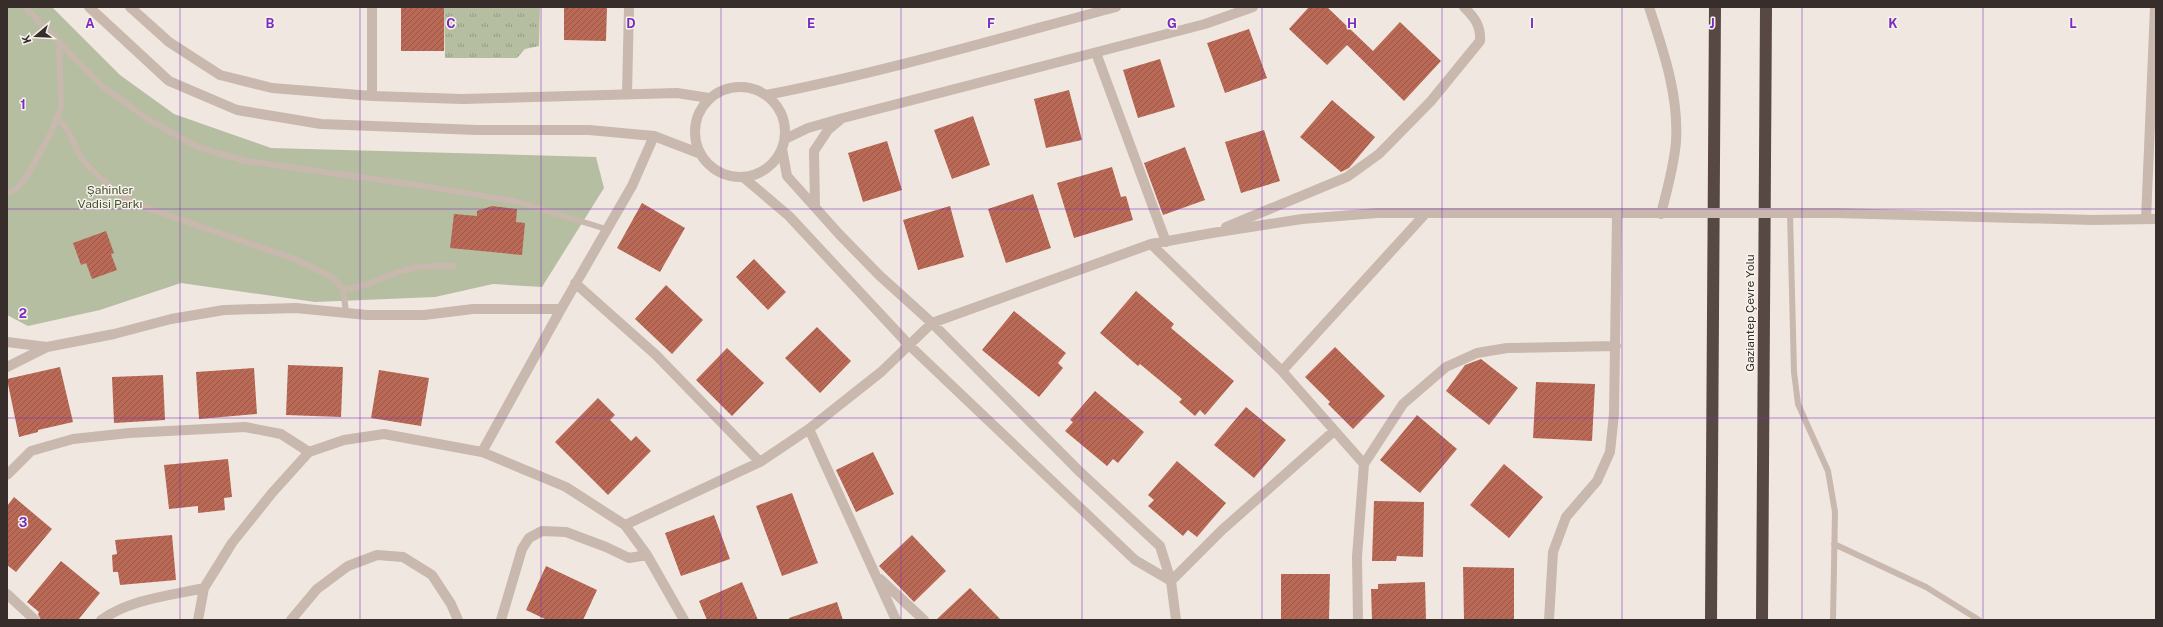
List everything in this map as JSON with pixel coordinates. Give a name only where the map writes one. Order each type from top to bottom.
[{"type":"highway","points":[[1711,620],[1715,7]]},
{"type":"highway","name":"Gaziantep Çevre Yolu","points":[[1762,620],[1766,7]]},
{"type":"street","points":[[89,7],[169,81],[237,110],[321,124],[477,130],[589,130],[654,136],[700,154]]},
{"type":"street","points":[[130,7],[169,42],[220,75],[272,88],[372,96],[462,99],[677,93],[709,98]]},
{"type":"street","points":[[372,7],[372,96]]},
{"type":"street","points":[[627,94],[629,7]]},
{"type":"street","points":[[766,95],[820,84],[916,61],[1116,7]]},
{"type":"street","points":[[1176,620],[1171,581],[1160,546],[1080,472],[932,323],[874,270],[839,234],[787,176],[783,144],[785,129],[779,110],[766,95],[747,87],[737,87],[718,92],[709,98],[698,115],[695,125],[696,145],[706,162],[718,172],[733,177],[743,177],[762,172],[770,166],[783,144],[808,128],[1205,24],[1253,7]]},
{"type":"street","points":[[1212,233],[1347,177],[1379,154],[1431,102],[1480,42],[1481,30],[1474,18],[1464,7]]},
{"type":"street","points":[[1649,7],[1668,67],[1674,108],[1676,141],[1672,170],[1661,214]]},
{"type":"street","points":[[625,525],[760,462],[809,429],[881,372],[932,323],[1151,244],[1302,219],[1377,213],[1836,213],[2093,220],[2151,219],[2154,7]]},
{"type":"street","points":[[1096,53],[1166,242]]},
{"type":"street","points":[[815,206],[814,151],[828,130],[843,118]]},
{"type":"street","points":[[482,452],[575,283],[632,186],[654,136]]},
{"type":"street","points":[[743,177],[789,216],[909,345],[1135,560],[1171,581]]},
{"type":"street","points":[[1282,372],[1426,213]]},
{"type":"street","points":[[1550,620],[1553,552],[1566,517],[1597,481],[1610,452],[1614,414],[1616,346],[1617,214]]},
{"type":"street","points":[[1151,244],[1282,372],[1364,464]]},
{"type":"street","points":[[575,283],[656,355],[760,462]]},
{"type":"street","points":[[7,367],[47,347],[114,334],[172,319],[224,310],[296,308],[346,312],[424,315],[473,309],[561,309]]},
{"type":"street","points":[[7,342],[47,347]]},
{"type":"street","points":[[1358,620],[1357,557],[1364,464],[1403,404],[1446,367],[1477,353],[1507,348],[1616,346]]},
{"type":"street","points":[[7,475],[31,451],[73,439],[129,433],[246,427],[281,434],[309,452]]},
{"type":"street","points":[[809,429],[896,620]]},
{"type":"street","points":[[1171,581],[1222,530],[1334,431]]},
{"type":"street","points":[[198,620],[204,588],[232,543],[272,493],[309,452],[344,440],[384,434],[482,452],[566,487],[625,525],[647,555],[684,620]]},
{"type":"street","points":[[501,620],[522,550],[529,538],[542,531],[566,532],[606,547],[629,558],[647,555]]},
{"type":"street","points":[[291,620],[317,589],[348,566],[377,555],[403,557],[432,575],[451,604],[458,620]]},
{"type":"street","points":[[875,575],[924,620]]},
{"type":"street","points":[[101,620],[118,608],[204,588]]},
{"type":"street","points":[[7,594],[35,620]]},
{"type":"lane","points":[[25,7],[102,86],[149,120],[200,148],[246,161],[424,186],[516,201],[606,230]]},
{"type":"lane","points":[[7,194],[17,188],[27,176],[57,119],[61,107],[59,42]]},
{"type":"lane","points":[[57,119],[66,127],[77,152],[88,166],[107,184],[136,204],[297,260],[332,277],[343,289],[346,312]]},
{"type":"lane","points":[[1790,213],[1794,372],[1798,404],[1828,471],[1835,512],[1833,620]]},
{"type":"lane","points":[[343,289],[364,287],[398,272],[415,268],[438,265],[453,266]]},
{"type":"lane","points":[[1834,544],[1926,587],[1979,620]]},
{"type":"green space","name":"Şahinler Vadisi Parkı","points":[[7,7],[52,7],[120,75],[174,114],[271,148],[596,157],[604,188],[542,287],[493,284],[435,297],[315,302],[181,283],[100,310],[28,326],[7,315]]},
{"type":"green space","points":[[444,7],[540,7],[539,46],[525,49],[517,58],[445,58]]},
{"type":"building","points":[[401,7],[444,7],[444,51],[401,51]]},
{"type":"building","points":[[564,7],[607,7],[606,41],[564,40]]},
{"type":"building","points":[[1309,7],[1327,7],[1373,51],[1400,22],[1441,61],[1404,101],[1347,45],[1327,65],[1289,29]]},
{"type":"building","points":[[1249,29],[1267,78],[1225,93],[1207,43]]},
{"type":"building","points":[[1160,59],[1175,107],[1138,118],[1123,70]]},
{"type":"building","points":[[1069,90],[1082,140],[1046,148],[1034,99]]},
{"type":"building","points":[[1332,100],[1375,137],[1349,168],[1341,172],[1300,137]]},
{"type":"building","points":[[973,116],[990,165],[952,179],[934,130]]},
{"type":"building","points":[[1264,130],[1280,181],[1241,193],[1225,142]]},
{"type":"building","points":[[887,141],[902,190],[863,202],[848,153]]},
{"type":"building","points":[[1185,147],[1205,200],[1163,215],[1144,163]]},
{"type":"building","points":[[1112,167],[1121,197],[1126,196],[1133,220],[1074,238],[1057,183]]},
{"type":"building","points":[[1033,194],[1051,248],[1006,263],[988,209]]},
{"type":"building","points":[[642,203],[685,228],[660,272],[617,248]]},
{"type":"building","points":[[492,206],[517,209],[516,222],[525,223],[522,255],[450,248],[454,214],[477,216],[477,211]]},
{"type":"building","points":[[950,206],[964,257],[918,270],[903,220]]},
{"type":"building","points":[[106,231],[114,253],[111,254],[117,270],[92,279],[86,263],[81,265],[73,243]]},
{"type":"building","points":[[754,259],[786,292],[768,310],[736,277]]},
{"type":"building","points":[[666,285],[703,320],[672,354],[635,319]]},
{"type":"building","points":[[1136,291],[1174,324],[1171,328],[1234,381],[1205,415],[1200,410],[1195,416],[1179,402],[1182,399],[1140,364],[1138,366],[1100,333]]},
{"type":"building","points":[[1014,311],[1066,353],[1058,363],[1063,368],[1039,397],[982,350]]},
{"type":"building","points":[[817,327],[851,361],[820,393],[785,358]]},
{"type":"building","points":[[1335,347],[1385,396],[1353,429],[1328,404],[1330,402],[1305,377]]},
{"type":"building","points":[[727,348],[764,383],[732,416],[696,380]]},
{"type":"building","points":[[1481,359],[1518,388],[1489,425],[1446,391],[1465,365]]},
{"type":"building","points":[[288,365],[343,367],[341,417],[286,415]]},
{"type":"building","points":[[60,367],[73,422],[38,430],[38,432],[19,437],[7,379]]},
{"type":"building","points":[[254,368],[257,414],[199,419],[196,372]]},
{"type":"building","points":[[379,370],[429,378],[421,426],[371,418]]},
{"type":"building","points":[[163,375],[165,420],[114,423],[112,377]]},
{"type":"building","points":[[1536,382],[1595,384],[1592,441],[1533,438]]},
{"type":"building","points":[[1095,391],[1144,432],[1118,463],[1113,459],[1107,466],[1065,431],[1073,422],[1070,420]]},
{"type":"building","points":[[598,398],[615,415],[610,420],[631,441],[636,436],[651,451],[608,495],[555,442]]},
{"type":"building","points":[[1246,407],[1286,440],[1254,478],[1214,445]]},
{"type":"building","points":[[1417,415],[1457,449],[1420,493],[1380,460]]},
{"type":"building","points":[[873,452],[894,494],[856,512],[836,470]]},
{"type":"building","points":[[228,459],[232,497],[224,498],[225,510],[198,513],[198,506],[169,509],[164,465]]},
{"type":"building","points":[[1177,461],[1226,503],[1197,537],[1188,530],[1183,536],[1148,506],[1154,500],[1148,495]]},
{"type":"building","points":[[1504,464],[1543,497],[1509,538],[1470,505]]},
{"type":"building","points":[[792,493],[818,563],[782,576],[756,506]]},
{"type":"building","points":[[14,497],[52,529],[16,572],[7,565],[7,506]]},
{"type":"building","points":[[1374,501],[1424,502],[1423,557],[1397,556],[1396,561],[1372,561]]},
{"type":"building","points":[[714,515],[730,559],[681,576],[665,533]]},
{"type":"building","points":[[172,535],[176,580],[120,585],[118,572],[113,572],[112,555],[117,554],[115,540]]},
{"type":"building","points":[[912,535],[946,571],[914,602],[879,566]]},
{"type":"building","points":[[61,561],[100,593],[78,620],[41,620],[38,614],[39,612],[27,602]]},
{"type":"building","points":[[546,566],[597,590],[583,620],[547,620],[526,610]]},
{"type":"building","points":[[1463,567],[1514,568],[1514,620],[1464,620]]},
{"type":"building","points":[[1281,574],[1330,574],[1329,620],[1281,620]]},
{"type":"building","points":[[742,582],[758,620],[707,620],[699,601]]},
{"type":"building","points":[[1425,582],[1426,620],[1372,620],[1371,589],[1378,589],[1378,584]]},
{"type":"building","points":[[970,588],[1001,620],[936,620]]},
{"type":"building","points":[[837,602],[843,620],[789,620],[789,618]]}]
